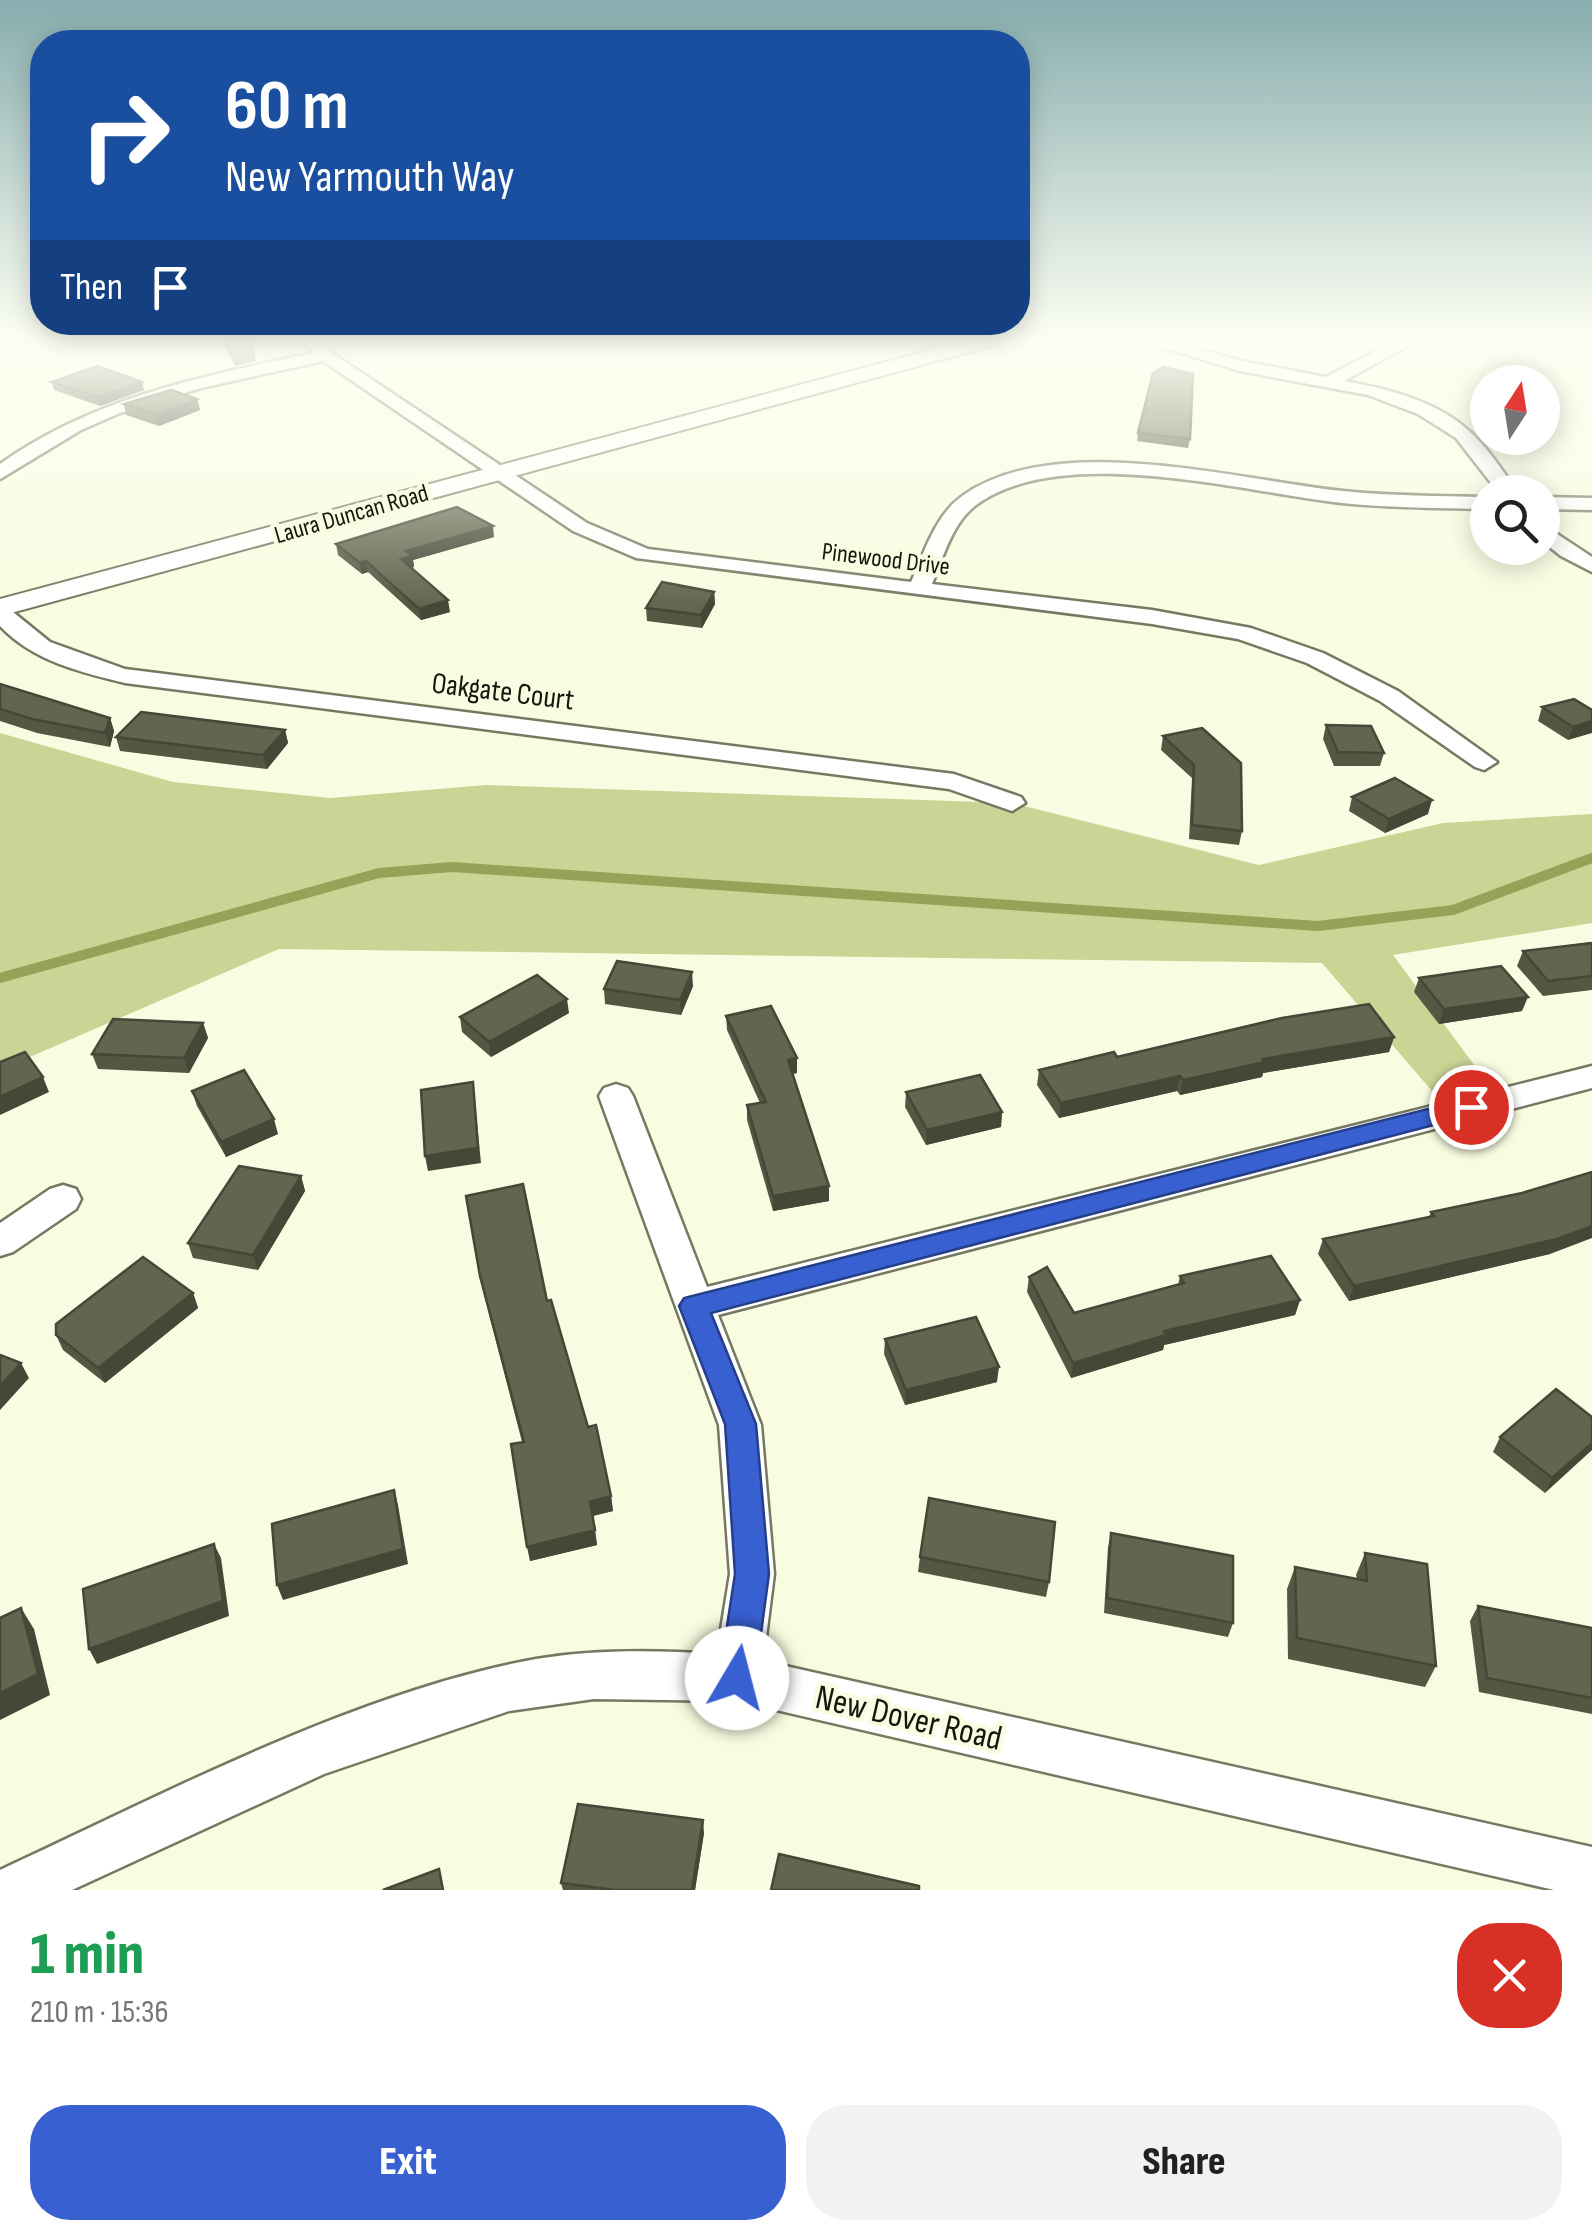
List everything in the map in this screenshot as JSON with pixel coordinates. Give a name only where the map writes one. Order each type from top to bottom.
[{"type":"street","points":[[0,474],[75,428]]},
{"type":"street","name":"Pinewood Drive","points":[[435,428],[580,527],[642,554],[1152,617],[1243,632],[1315,658],[1388,696],[1484,762]]},
{"type":"street","name":"Laura Duncan Road","points":[[0,611],[659,428]]},
{"type":"street","points":[[1453,428],[1495,475]]},
{"type":"street","points":[[918,590],[957,511],[972,498],[1004,483],[1045,474],[1146,470],[1342,497],[1470,502]]},
{"type":"street","points":[[1560,504],[1592,504]]},
{"type":"street","points":[[1560,545],[1592,566]]},
{"type":"street","name":"Oakgate Court","points":[[0,611],[24,640],[58,658],[125,676],[954,782],[1012,803]]},
{"type":"street","points":[[694,1306],[1592,1077]]},
{"type":"street","points":[[616,1096],[740,1424],[752,1574],[737,1678]]},
{"type":"street","points":[[0,1242],[63,1198]]},
{"type":"street","name":"New Dover Road","points":[[15,1890],[295,1760],[510,1688],[642,1672],[737,1678],[1592,1872]]},
{"type":"green space","points":[[0,733],[173,782],[330,798],[486,785],[1012,803],[1259,865],[1443,823],[1592,814],[1592,923],[1393,955],[1500,1100],[1450,1112],[1322,963],[279,949],[0,1070]]},
{"type":"building","points":[[1139,428],[1190,428],[1190,439],[1138,433]]},
{"type":"building","points":[[457,507],[493,526],[406,551],[413,556],[401,559],[448,600],[419,609],[366,561],[360,563],[336,544]]},
{"type":"building","points":[[662,582],[714,592],[701,615],[646,608]]},
{"type":"building","points":[[0,684],[110,718],[105,733],[0,709]]},
{"type":"building","points":[[1574,699],[1592,710],[1592,721],[1573,727],[1542,707]]},
{"type":"building","points":[[141,712],[285,730],[263,755],[116,737]]},
{"type":"building","points":[[1326,725],[1371,726],[1384,753],[1338,752]]},
{"type":"building","points":[[1202,728],[1241,763],[1242,831],[1192,825],[1194,765],[1163,736]]},
{"type":"building","points":[[1395,778],[1432,800],[1389,819],[1352,797]]},
{"type":"building","points":[[1592,943],[1592,976],[1548,981],[1523,951]]},
{"type":"building","points":[[617,961],[692,972],[680,1000],[604,989]]},
{"type":"building","points":[[1501,966],[1528,997],[1444,1009],[1419,978]]},
{"type":"building","points":[[537,975],[567,999],[489,1042],[460,1017]]},
{"type":"building","points":[[1369,1004],[1394,1037],[1263,1059],[1265,1062],[1183,1080],[1180,1076],[1061,1103],[1039,1070],[1114,1052],[1117,1057],[1282,1018]]},
{"type":"building","points":[[771,1006],[797,1058],[788,1060],[829,1186],[773,1196],[747,1105],[766,1102],[726,1016]]},
{"type":"building","points":[[113,1019],[203,1023],[184,1058],[92,1054]]},
{"type":"building","points":[[25,1052],[43,1077],[0,1097],[0,1062]]},
{"type":"building","points":[[244,1070],[274,1119],[221,1142],[192,1091]]},
{"type":"building","points":[[980,1075],[1002,1112],[927,1130],[906,1092]]},
{"type":"building","points":[[473,1082],[478,1148],[425,1156],[421,1090]]},
{"type":"building","points":[[239,1166],[301,1176],[253,1255],[188,1243]]},
{"type":"building","points":[[1592,1172],[1592,1226],[1557,1239],[1354,1286],[1323,1239],[1434,1216],[1431,1212],[1522,1193]]},
{"type":"building","points":[[523,1184],[547,1301],[551,1300],[588,1427],[596,1425],[611,1496],[590,1502],[595,1530],[527,1547],[511,1444],[524,1442],[480,1276],[466,1196]]},
{"type":"building","points":[[1271,1256],[1300,1300],[1164,1331],[1166,1335],[1073,1363],[1029,1277],[1047,1267],[1074,1313],[1184,1283],[1180,1276]]},
{"type":"building","points":[[143,1257],[193,1293],[98,1368],[56,1335],[56,1324]]},
{"type":"building","points":[[976,1317],[999,1367],[906,1390],[885,1339]]},
{"type":"building","points":[[0,1355],[21,1363],[0,1386]]},
{"type":"building","points":[[1556,1389],[1592,1417],[1592,1443],[1552,1478],[1500,1437]]},
{"type":"building","points":[[394,1490],[403,1549],[277,1585],[272,1524]]},
{"type":"building","points":[[929,1498],[1055,1522],[1049,1582],[920,1557]]},
{"type":"building","points":[[1111,1533],[1233,1556],[1233,1623],[1107,1598]]},
{"type":"building","points":[[214,1544],[223,1601],[89,1649],[83,1589]]},
{"type":"building","points":[[1365,1553],[1427,1564],[1436,1666],[1297,1638],[1295,1567],[1367,1581]]},
{"type":"building","points":[[1478,1606],[1592,1628],[1592,1698],[1487,1678]]},
{"type":"building","points":[[21,1608],[38,1674],[0,1693],[0,1618]]},
{"type":"building","points":[[578,1804],[703,1820],[692,1890],[615,1890],[561,1883]]},
{"type":"building","points":[[779,1854],[919,1886],[919,1890],[771,1890]]},
{"type":"building","points":[[439,1869],[443,1890],[383,1890]]},
{"type":"waterway","points":[[0,978],[379,873],[452,867],[1318,926],[1453,910],[1592,858]]},
{"type":"route","points":[[737,1678],[752,1574],[740,1424],[694,1306],[1471,1107]]}]
